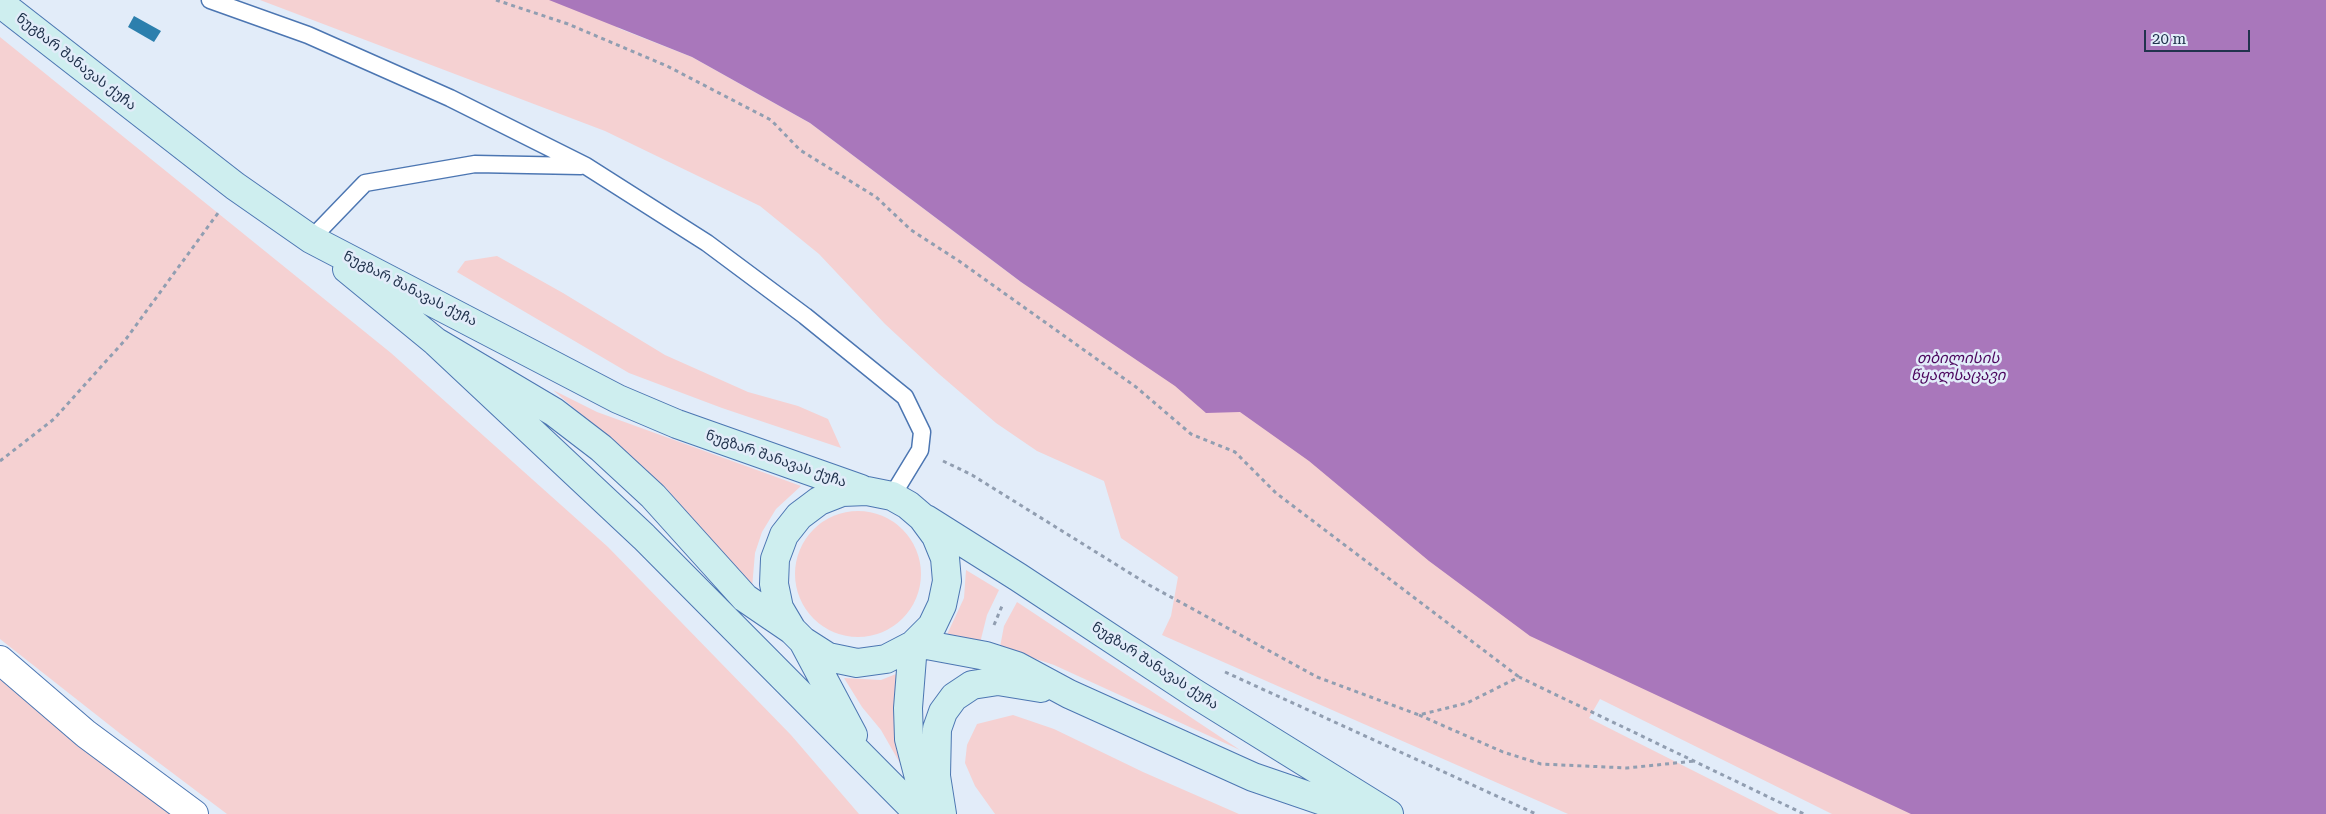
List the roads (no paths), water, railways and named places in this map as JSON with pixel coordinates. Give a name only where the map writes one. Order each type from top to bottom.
[{"type":"main road","name":"ნუგზარ შანავას ქუჩა","points":[[0,3],[235,186],[311,239],[618,399],[677,424],[880,494]]},
{"type":"main road","points":[[311,239],[436,342],[644,537],[919,814]]},
{"type":"main road","points":[[436,342],[554,412],[601,448],[654,496],[745,598],[797,635],[828,657],[857,663],[886,659],[914,644],[935,619],[942,605],[947,582],[945,558],[939,543],[922,517],[908,505],[880,494],[842,492],[819,501],[798,516],[784,535],[776,559],[774,584],[780,608],[797,635],[870,765]]},
{"type":"main road","name":"ნუგზარ შანავას ქუჩა","points":[[922,517],[1018,577],[1194,693],[1389,814]]},
{"type":"main road","points":[[914,644],[986,656],[1017,666],[1069,694],[1253,777],[1361,814]]},
{"type":"main road","points":[[914,644],[908,708],[909,739],[923,793],[933,814]]},
{"type":"main road","points":[[942,814],[936,776],[937,729],[943,712],[954,696],[972,685],[998,681],[1023,684],[1069,694]]},
{"type":"street","points":[[0,660],[86,734],[194,814]]},
{"type":"lane","points":[[210,0],[317,39],[450,98],[586,166],[707,243],[805,316],[905,398],[922,432],[920,450],[880,494]]},
{"type":"lane","points":[[311,239],[365,183],[475,164],[586,166]]},
{"type":"water","name":"თბილისის წყალსაცავი","points":[[549,0],[2326,0],[2326,814],[1911,814],[1530,636],[1429,561],[1309,461],[1240,412],[1206,413],[1175,386],[1021,282],[810,123],[692,57]]}]
